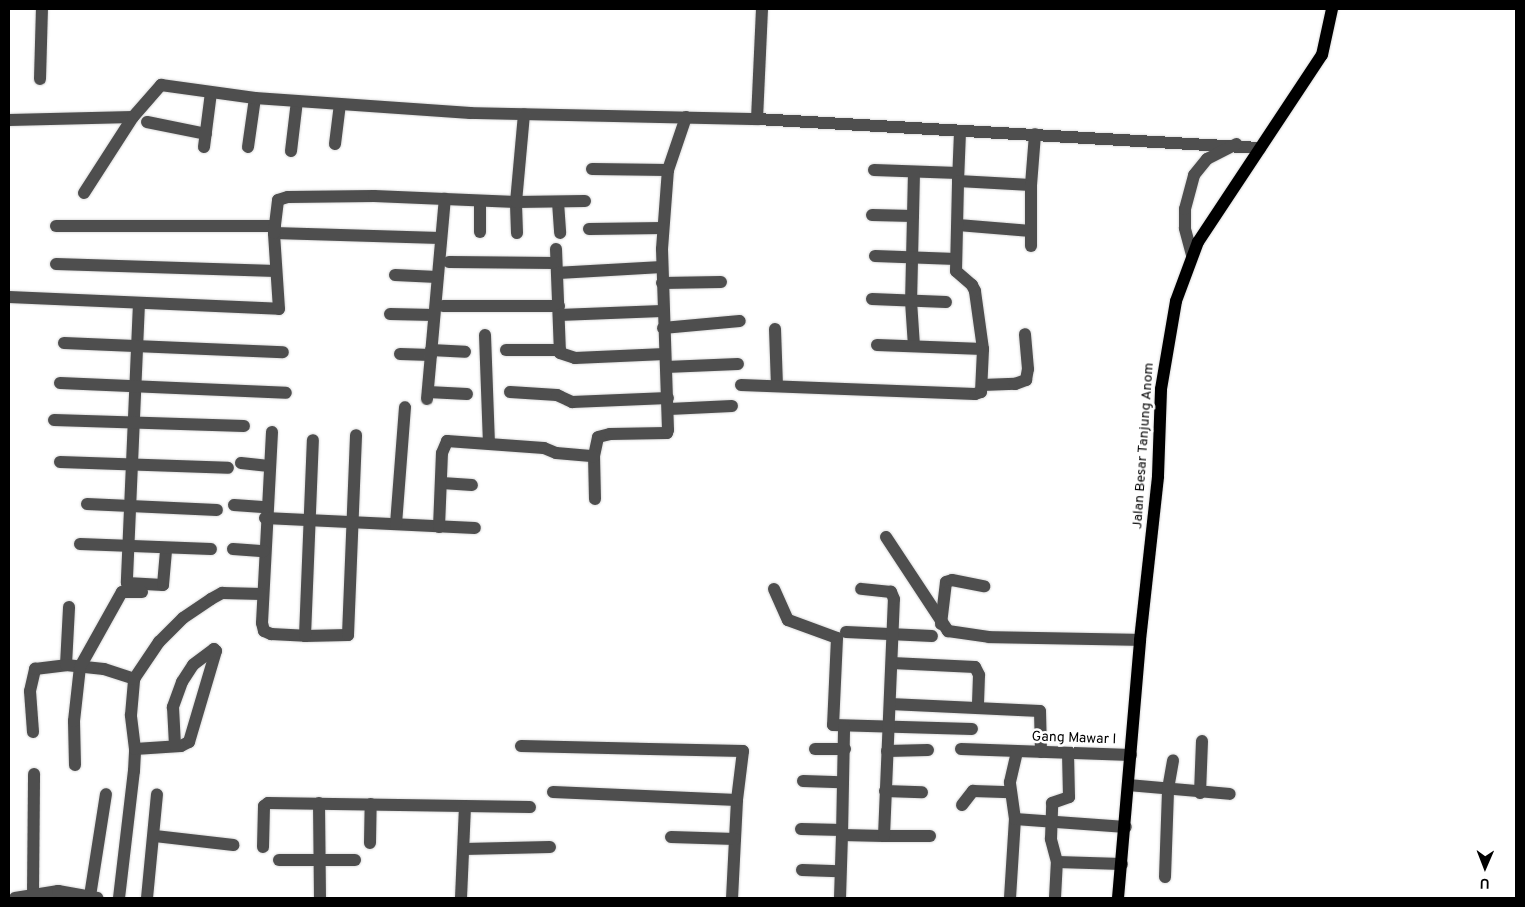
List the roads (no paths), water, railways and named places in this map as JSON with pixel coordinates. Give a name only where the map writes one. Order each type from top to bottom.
[{"type":"main road","name":"Jalan Besar Tanjung Anom","points":[[1118,898],[1126,827],[1140,640],[1157,485],[1161,389],[1172,318],[1192,255],[1260,148],[1322,56],[1332,9]]},
{"type":"street","points":[[40,79],[42,9]]},
{"type":"street","points":[[757,119],[762,9]]},
{"type":"street","points":[[84,193],[132,117],[161,85],[254,98],[340,104],[524,114],[757,119],[960,132],[1237,144],[1260,148]]},
{"type":"street","points":[[147,122],[205,141],[210,92]]},
{"type":"street","points":[[248,147],[254,98]]},
{"type":"street","points":[[291,150],[297,101]]},
{"type":"street","points":[[335,144],[340,104]]},
{"type":"street","points":[[517,233],[516,202],[524,114]]},
{"type":"street","points":[[9,120],[132,117]]},
{"type":"street","points":[[595,499],[595,442],[603,435],[667,433],[669,403],[662,310],[663,228],[668,170],[686,117]]},
{"type":"street","points":[[741,385],[976,394],[981,392],[982,349],[975,291],[972,285],[957,274],[960,132]]},
{"type":"street","points":[[1031,246],[1035,134]]},
{"type":"street","points":[[1192,255],[1185,228],[1185,209],[1194,175],[1207,159],[1237,144]]},
{"type":"street","points":[[592,169],[668,170]]},
{"type":"street","points":[[874,170],[914,172],[1032,186]]},
{"type":"street","points":[[914,172],[912,257],[914,346]]},
{"type":"street","points":[[9,298],[279,309],[274,230],[278,200],[288,197],[516,202],[585,201]]},
{"type":"street","points":[[445,199],[427,396],[467,394]]},
{"type":"street","points":[[480,200],[480,232]]},
{"type":"street","points":[[558,202],[560,233]]},
{"type":"street","points":[[872,215],[913,216]]},
{"type":"street","points":[[958,225],[1031,231]]},
{"type":"street","points":[[56,226],[274,230],[440,238]]},
{"type":"street","points":[[589,229],[663,228]]},
{"type":"street","points":[[556,249],[560,350],[564,357],[738,364]]},
{"type":"street","points":[[875,256],[956,260]]},
{"type":"street","points":[[449,262],[557,268],[662,267]]},
{"type":"street","points":[[56,264],[276,271]]},
{"type":"street","points":[[395,275],[437,277]]},
{"type":"street","points":[[662,283],[721,282]]},
{"type":"street","points":[[872,299],[946,302]]},
{"type":"street","points":[[139,303],[127,583],[163,585],[166,548]]},
{"type":"street","points":[[443,306],[559,311],[662,310]]},
{"type":"street","points":[[390,314],[434,316]]},
{"type":"street","points":[[663,328],[740,321]]},
{"type":"street","points":[[775,329],[777,385]]},
{"type":"street","points":[[485,334],[489,443]]},
{"type":"street","points":[[982,385],[1015,384],[1026,380],[1028,370],[1025,334]]},
{"type":"street","points":[[64,343],[283,352]]},
{"type":"street","points":[[877,345],[982,349]]},
{"type":"street","points":[[506,350],[560,350]]},
{"type":"street","points":[[400,354],[465,352]]},
{"type":"street","points":[[60,383],[286,393]]},
{"type":"street","points":[[510,392],[557,395],[572,402],[732,406]]},
{"type":"street","points":[[396,524],[405,407]]},
{"type":"street","points":[[54,420],[244,426]]},
{"type":"street","points":[[272,432],[262,594],[264,631],[305,636],[348,635],[351,522],[356,435]]},
{"type":"street","points":[[305,636],[313,440]]},
{"type":"street","points":[[439,527],[442,453],[447,441],[489,443],[594,456]]},
{"type":"street","points":[[60,462],[228,468]]},
{"type":"street","points":[[241,464],[270,466]]},
{"type":"street","points":[[442,483],[472,485]]},
{"type":"street","points":[[87,504],[217,510]]},
{"type":"street","points":[[234,505],[309,521],[475,528]]},
{"type":"street","points":[[886,537],[941,624],[953,632],[989,638],[1140,640]]},
{"type":"street","points":[[80,544],[211,549]]},
{"type":"street","points":[[233,549],[264,551]]},
{"type":"street","points":[[941,624],[946,582],[952,580],[984,586]]},
{"type":"street","points":[[774,589],[788,620],[837,638],[831,723],[844,726],[888,728],[972,728]]},
{"type":"street","points":[[861,589],[894,595],[884,836]]},
{"type":"street","points":[[75,765],[74,722],[80,667],[122,592],[142,592]]},
{"type":"street","points":[[119,898],[135,749],[131,715],[134,679],[159,642],[183,618],[211,599],[222,593],[262,594]]},
{"type":"street","points":[[66,665],[69,608]]},
{"type":"street","points":[[846,632],[932,636]]},
{"type":"street","points":[[135,749],[175,746],[190,742],[216,651],[214,649],[193,665],[182,682],[173,707],[175,746]]},
{"type":"street","points":[[892,664],[975,667],[979,675],[978,707]]},
{"type":"street","points":[[33,732],[30,691],[35,669],[66,665],[104,670],[134,679]]},
{"type":"street","points":[[890,704],[1040,711],[1042,752]]},
{"type":"street","points":[[840,898],[841,782],[845,749],[844,726]]},
{"type":"street","points":[[1200,793],[1202,741]]},
{"type":"street","points":[[521,746],[743,752],[734,839],[732,898]]},
{"type":"street","points":[[815,749],[845,749]]},
{"type":"street","name":"Gang Mawar I","points":[[961,749],[1131,755]]},
{"type":"street","points":[[888,751],[928,750]]},
{"type":"street","points":[[1010,898],[1015,820],[1011,792],[1012,767],[1017,752]]},
{"type":"street","points":[[1055,898],[1058,862],[1051,822],[1053,800],[1069,797],[1068,753]]},
{"type":"street","points":[[1164,877],[1168,789],[1173,760]]},
{"type":"street","points":[[33,894],[34,774]]},
{"type":"street","points":[[803,781],[841,782]]},
{"type":"street","points":[[1128,784],[1200,793],[1230,794]]},
{"type":"street","points":[[885,791],[922,792]]},
{"type":"street","points":[[962,805],[973,791],[1011,792]]},
{"type":"street","points":[[553,792],[737,800]]},
{"type":"street","points":[[17,898],[58,891],[94,897],[106,794]]},
{"type":"street","points":[[147,898],[155,836],[157,794]]},
{"type":"street","points":[[263,847],[264,806],[268,803],[530,807]]},
{"type":"street","points":[[319,803],[320,898]]},
{"type":"street","points":[[370,843],[371,804]]},
{"type":"street","points":[[461,898],[465,807]]},
{"type":"street","points":[[1015,820],[1126,827]]},
{"type":"street","points":[[801,829],[884,836],[930,836]]},
{"type":"street","points":[[155,836],[233,845]]},
{"type":"street","points":[[670,837],[734,839]]},
{"type":"street","points":[[464,849],[550,847]]},
{"type":"street","points":[[279,860],[354,860]]},
{"type":"street","points":[[1058,862],[1122,864]]},
{"type":"street","points":[[802,870],[839,871]]}]
